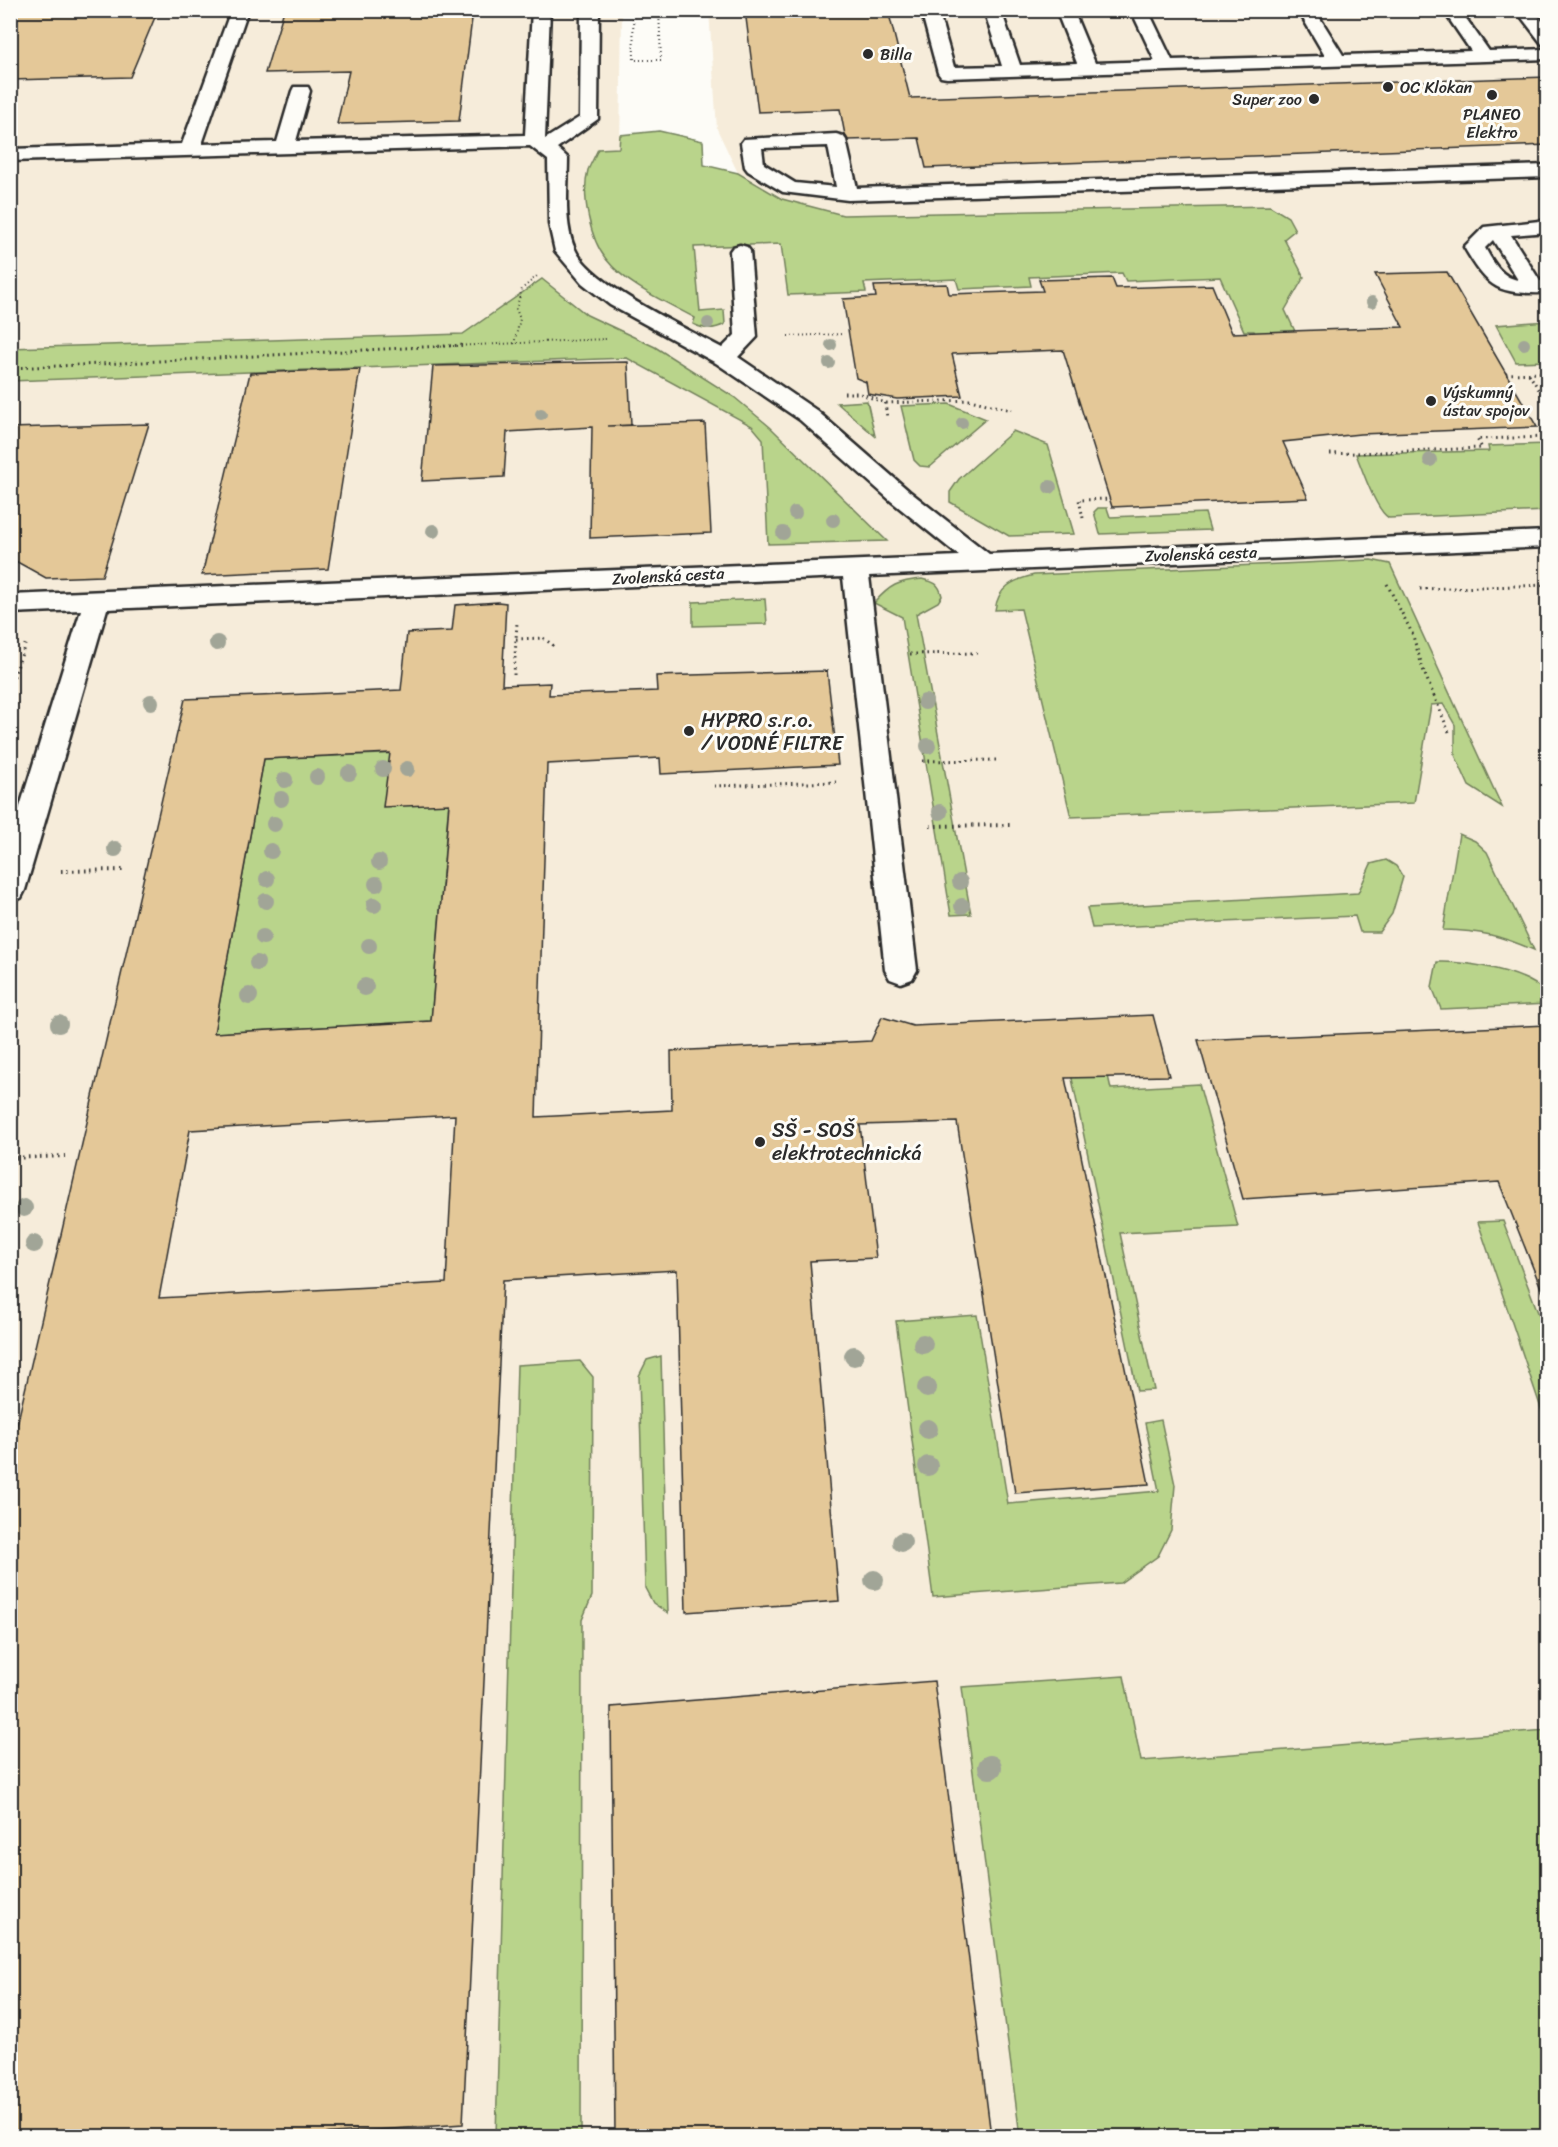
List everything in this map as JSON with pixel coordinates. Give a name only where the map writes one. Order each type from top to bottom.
[{"type":"lane","points":[[190,150],[240,10]]},
{"type":"lane","points":[[539,144],[541,10]]},
{"type":"lane","points":[[10,155],[285,147],[539,144],[589,119],[590,10]]},
{"type":"lane","points":[[929,10],[947,73],[1548,54]]},
{"type":"lane","points":[[992,10],[1013,71]]},
{"type":"lane","points":[[1064,10],[1088,68]]},
{"type":"lane","points":[[1139,10],[1166,66]]},
{"type":"lane","points":[[1306,10],[1337,60]]},
{"type":"lane","points":[[1451,10],[1484,56]]},
{"type":"lane","points":[[1524,10],[1548,40]]},
{"type":"lane","points":[[285,147],[301,91]]},
{"type":"lane","points":[[848,194],[836,140],[751,143],[754,167],[790,188],[848,194],[1548,171]]},
{"type":"lane","points":[[539,144],[558,158],[559,224],[565,251],[589,279],[618,300],[676,334],[724,358],[808,415],[900,496],[984,563]]},
{"type":"lane","points":[[1540,287],[1503,285],[1490,275],[1474,247],[1491,231],[1548,226]]},
{"type":"lane","points":[[1522,228],[1535,248]]},
{"type":"lane","points":[[1498,231],[1540,287]]},
{"type":"lane","points":[[724,358],[746,338],[740,251]]},
{"type":"lane","name":"Zvolenská cesta","points":[[10,604],[1548,539]]},
{"type":"lane","points":[[855,569],[901,970]]},
{"type":"lane","points":[[13,881],[97,600]]},
{"type":"path","points":[[633,10],[634,60],[660,60],[659,10]]},
{"type":"path","points":[[514,344],[520,319],[516,309],[522,289],[538,275]]},
{"type":"path","points":[[10,368],[189,361],[298,353],[514,344],[676,334]]},
{"type":"path","points":[[746,338],[844,334]]},
{"type":"path","points":[[1506,374],[1548,373]]},
{"type":"path","points":[[1529,374],[1548,404]]},
{"type":"path","points":[[859,393],[885,403],[970,400],[1012,410]]},
{"type":"path","points":[[885,403],[887,417]]},
{"type":"path","points":[[1330,454],[1482,448],[1477,439],[1548,437]]},
{"type":"path","points":[[1084,520],[1078,500],[1110,499]]},
{"type":"path","points":[[1372,547],[1412,633],[1424,672],[1449,732]]},
{"type":"path","points":[[514,675],[519,583]]},
{"type":"path","points":[[1420,590],[1548,585]]},
{"type":"path","points":[[516,639],[543,638],[554,646]]},
{"type":"path","points":[[908,654],[977,653]]},
{"type":"path","points":[[926,761],[1000,760]]},
{"type":"path","points":[[714,786],[879,780]]},
{"type":"path","points":[[937,826],[1013,825]]},
{"type":"path","points":[[13,881],[123,870]]},
{"type":"path","points":[[10,1158],[65,1156]]},
{"type":"shaded area","points":[[11,11],[622,11],[620,148],[624,220],[840,215],[782,199],[738,173],[717,129],[709,11],[1547,11],[1547,2136],[11,2136]]},
{"type":"green space","points":[[659,131],[703,141],[704,165],[738,173],[782,199],[843,215],[1270,206],[1288,217],[1295,230],[1284,239],[1304,277],[1285,310],[1318,380],[1276,382],[1254,331],[1244,331],[1220,277],[1126,281],[1122,273],[1029,277],[1031,286],[959,289],[956,279],[864,283],[866,292],[788,295],[781,244],[694,247],[700,312],[724,310],[725,324],[709,328],[697,326],[693,324],[695,318],[648,293],[615,269],[600,250],[588,216],[586,180],[598,149],[619,148],[620,135]]},
{"type":"green space","points":[[542,279],[587,315],[655,347],[734,397],[770,427],[887,541],[768,544],[763,439],[752,426],[627,358],[11,381],[10,348],[463,334]]},
{"type":"green space","points":[[1547,321],[1547,361],[1516,362],[1496,325]]},
{"type":"green space","points":[[867,401],[875,436],[837,403]]},
{"type":"green space","points":[[949,404],[986,419],[930,467],[920,466],[914,460],[901,406]]},
{"type":"green space","points":[[1013,431],[1048,445],[1074,534],[1009,536],[950,502],[950,492],[959,479]]},
{"type":"green space","points":[[1547,444],[1547,511],[1389,518],[1374,499],[1356,454],[1489,451],[1488,446]]},
{"type":"green space","points":[[1098,508],[1107,508],[1110,517],[1205,513],[1210,530],[1100,534],[1094,512]]},
{"type":"green space","points":[[1371,560],[1390,564],[1502,807],[1469,786],[1455,755],[1455,725],[1443,704],[1431,705],[1414,803],[1071,817],[1021,609],[995,610],[1003,590],[1019,579],[1034,575]]},
{"type":"green space","points":[[922,579],[935,584],[942,596],[938,602],[916,614],[971,914],[951,915],[902,617],[874,603],[895,585]]},
{"type":"green space","points":[[765,599],[767,624],[693,626],[693,602]]},
{"type":"green space","points":[[453,751],[431,1021],[214,1033],[264,759]]},
{"type":"green space","points":[[1459,834],[1475,841],[1487,852],[1534,950],[1490,935],[1443,930]]},
{"type":"green space","points":[[1386,860],[1396,866],[1403,877],[1392,914],[1379,932],[1360,932],[1355,916],[1092,928],[1087,908],[1358,893],[1371,864]]},
{"type":"green space","points":[[1437,962],[1464,963],[1496,969],[1526,979],[1547,994],[1547,1004],[1441,1009],[1432,987]]},
{"type":"green space","points":[[1106,1067],[1111,1089],[1199,1084],[1238,1227],[1120,1233],[1154,1390],[1137,1391],[1070,1069]]},
{"type":"green space","points":[[1503,1221],[1547,1336],[1547,1426],[1478,1222]]},
{"type":"green space","points":[[977,1315],[1008,1504],[1159,1491],[1145,1423],[1161,1420],[1175,1485],[1171,1530],[1158,1556],[1120,1583],[933,1597],[896,1321]]},
{"type":"green space","points":[[661,1356],[668,1613],[653,1603],[645,1588],[639,1376],[647,1360]]},
{"type":"green space","points":[[580,1361],[593,1377],[592,1596],[582,1620],[581,2136],[496,2136],[517,1365]]},
{"type":"green space","points":[[1124,1676],[1141,1761],[1547,1730],[1547,2136],[1020,2136],[962,1687]]},
{"type":"building","points":[[10,10],[158,10],[130,77],[10,80]]},
{"type":"building","points":[[284,10],[338,10],[338,14],[473,11],[459,121],[337,124],[349,71],[265,73]]},
{"type":"building","name":"OC Klokan","points":[[745,10],[888,10],[910,98],[1548,77],[1548,145],[926,168],[919,138],[848,140],[840,109],[758,112]]},
{"type":"building","points":[[1447,272],[1537,427],[1360,434],[1283,442],[1308,498],[1112,507],[1063,350],[952,354],[962,396],[897,399],[868,394],[866,382],[856,378],[843,299],[876,297],[874,286],[947,284],[949,294],[1043,291],[1039,280],[1112,278],[1116,288],[1212,285],[1232,333],[1403,327],[1375,274]]},
{"type":"building","points":[[628,362],[631,425],[608,426],[705,423],[711,533],[590,538],[592,427],[507,432],[504,477],[422,481],[433,366]]},
{"type":"building","points":[[360,369],[328,569],[202,575],[250,373]]},
{"type":"building","points":[[149,424],[102,576],[46,578],[10,558],[10,428]]},
{"type":"building","points":[[506,603],[502,685],[550,683],[549,695],[657,691],[656,676],[827,671],[838,765],[661,774],[660,758],[547,764],[536,1117],[672,1110],[671,1051],[871,1041],[882,1017],[913,1026],[1153,1015],[1169,1076],[1065,1078],[1149,1484],[1015,1493],[957,1122],[860,1125],[876,1258],[810,1261],[839,1601],[686,1612],[677,1270],[503,1280],[463,2124],[291,2136],[10,2136],[10,1455],[185,699],[401,690],[407,633],[452,631],[455,605]],"holes":[[[390,753],[383,807],[449,804],[431,1021],[214,1033],[264,759]],[[455,1115],[446,1283],[159,1298],[190,1130]]]},
{"type":"building","points":[[1548,1025],[1548,1297],[1545,1298],[1499,1182],[1243,1199],[1198,1040]]},
{"type":"building","points":[[934,1681],[991,2136],[615,2136],[611,1707]]},
{"type":"place","name":"Billa","points":[[868,54]]},
{"type":"place","name":"OC Klokan","points":[[1388,87]]},
{"type":"place","name":"PLANEO Elektro","points":[[1492,95]]},
{"type":"place","name":"Super zoo","points":[[1314,99]]},
{"type":"place","name":"Výskumný ústav spojov","points":[[1431,401]]},
{"type":"place","name":"HYPRO s.r.o. / VODNÉ FILTRE","points":[[689,731]]},
{"type":"place","name":"SŠ - SOŠ elektrotechnická","points":[[760,1142]]}]
